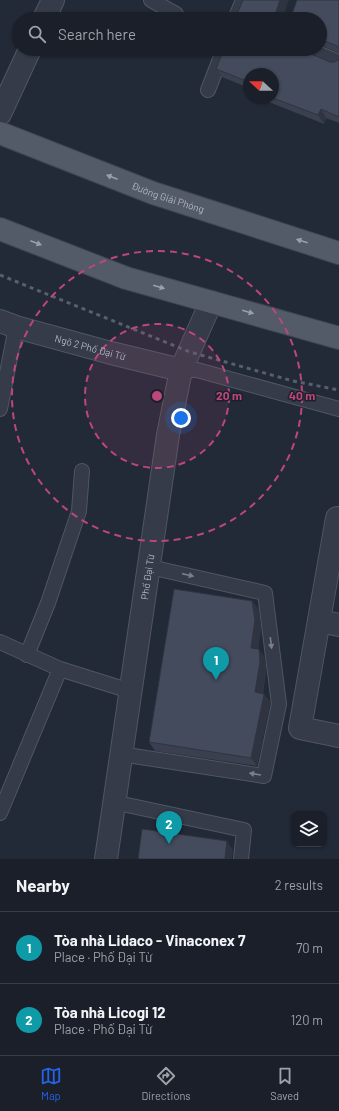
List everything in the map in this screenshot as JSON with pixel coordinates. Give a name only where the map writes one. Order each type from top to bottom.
[{"type":"main road","name":"Đường Giải Phóng","points":[[0,133],[153,193],[339,253]]},
{"type":"main road","points":[[0,229],[126,278],[339,338]]},
{"type":"street","points":[[47,12],[52,0]]},
{"type":"street","points":[[0,114],[27,56]]},
{"type":"street","name":"Phố Đại Từ","points":[[106,859],[120,754],[150,567],[168,435],[181,370],[211,302]]},
{"type":"street","name":"Ngõ 2 Phố Đại Từ","points":[[8,324],[111,353],[181,370]]},
{"type":"street","points":[[339,518],[329,623],[300,728],[339,736]]},
{"type":"lane","points":[[150,0],[172,12]]},
{"type":"lane","points":[[238,12],[242,0]]},
{"type":"lane","points":[[208,90],[221,56]]},
{"type":"lane","points":[[324,56],[339,62]]},
{"type":"lane","points":[[0,409],[8,324]]},
{"type":"lane","points":[[181,370],[197,370],[339,409]]},
{"type":"lane","points":[[27,655],[48,603],[79,511],[82,471]]},
{"type":"lane","points":[[120,754],[264,776],[279,704],[265,593],[150,567]]},
{"type":"lane","points":[[0,642],[60,669],[130,691]]},
{"type":"lane","points":[[0,813],[60,669]]},
{"type":"lane","points":[[113,802],[244,830],[241,859]]},
{"type":"building","points":[[243,0],[280,0],[276,12],[238,12]]},
{"type":"building","points":[[297,0],[339,0],[339,49],[337,46],[327,42],[327,12],[293,12]]},
{"type":"building","points":[[221,56],[316,56],[330,62],[335,62],[339,59],[339,117],[321,109],[318,115],[279,100],[279,68],[243,68],[243,80],[216,69]]},
{"type":"building","points":[[174,589],[252,601],[255,620],[251,648],[259,649],[260,662],[255,692],[264,695],[251,758],[149,742]]},
{"type":"building","points":[[142,829],[227,841],[225,859],[138,859]]},
{"type":"railway","points":[[0,275],[190,352],[293,381],[339,390]]},
{"type":"place","name":"Tòa nhà Lidaco - Vinaconex 7","points":[[216,680]]},
{"type":"place","name":"Tòa nhà Licogi 12","points":[[169,844]]}]
